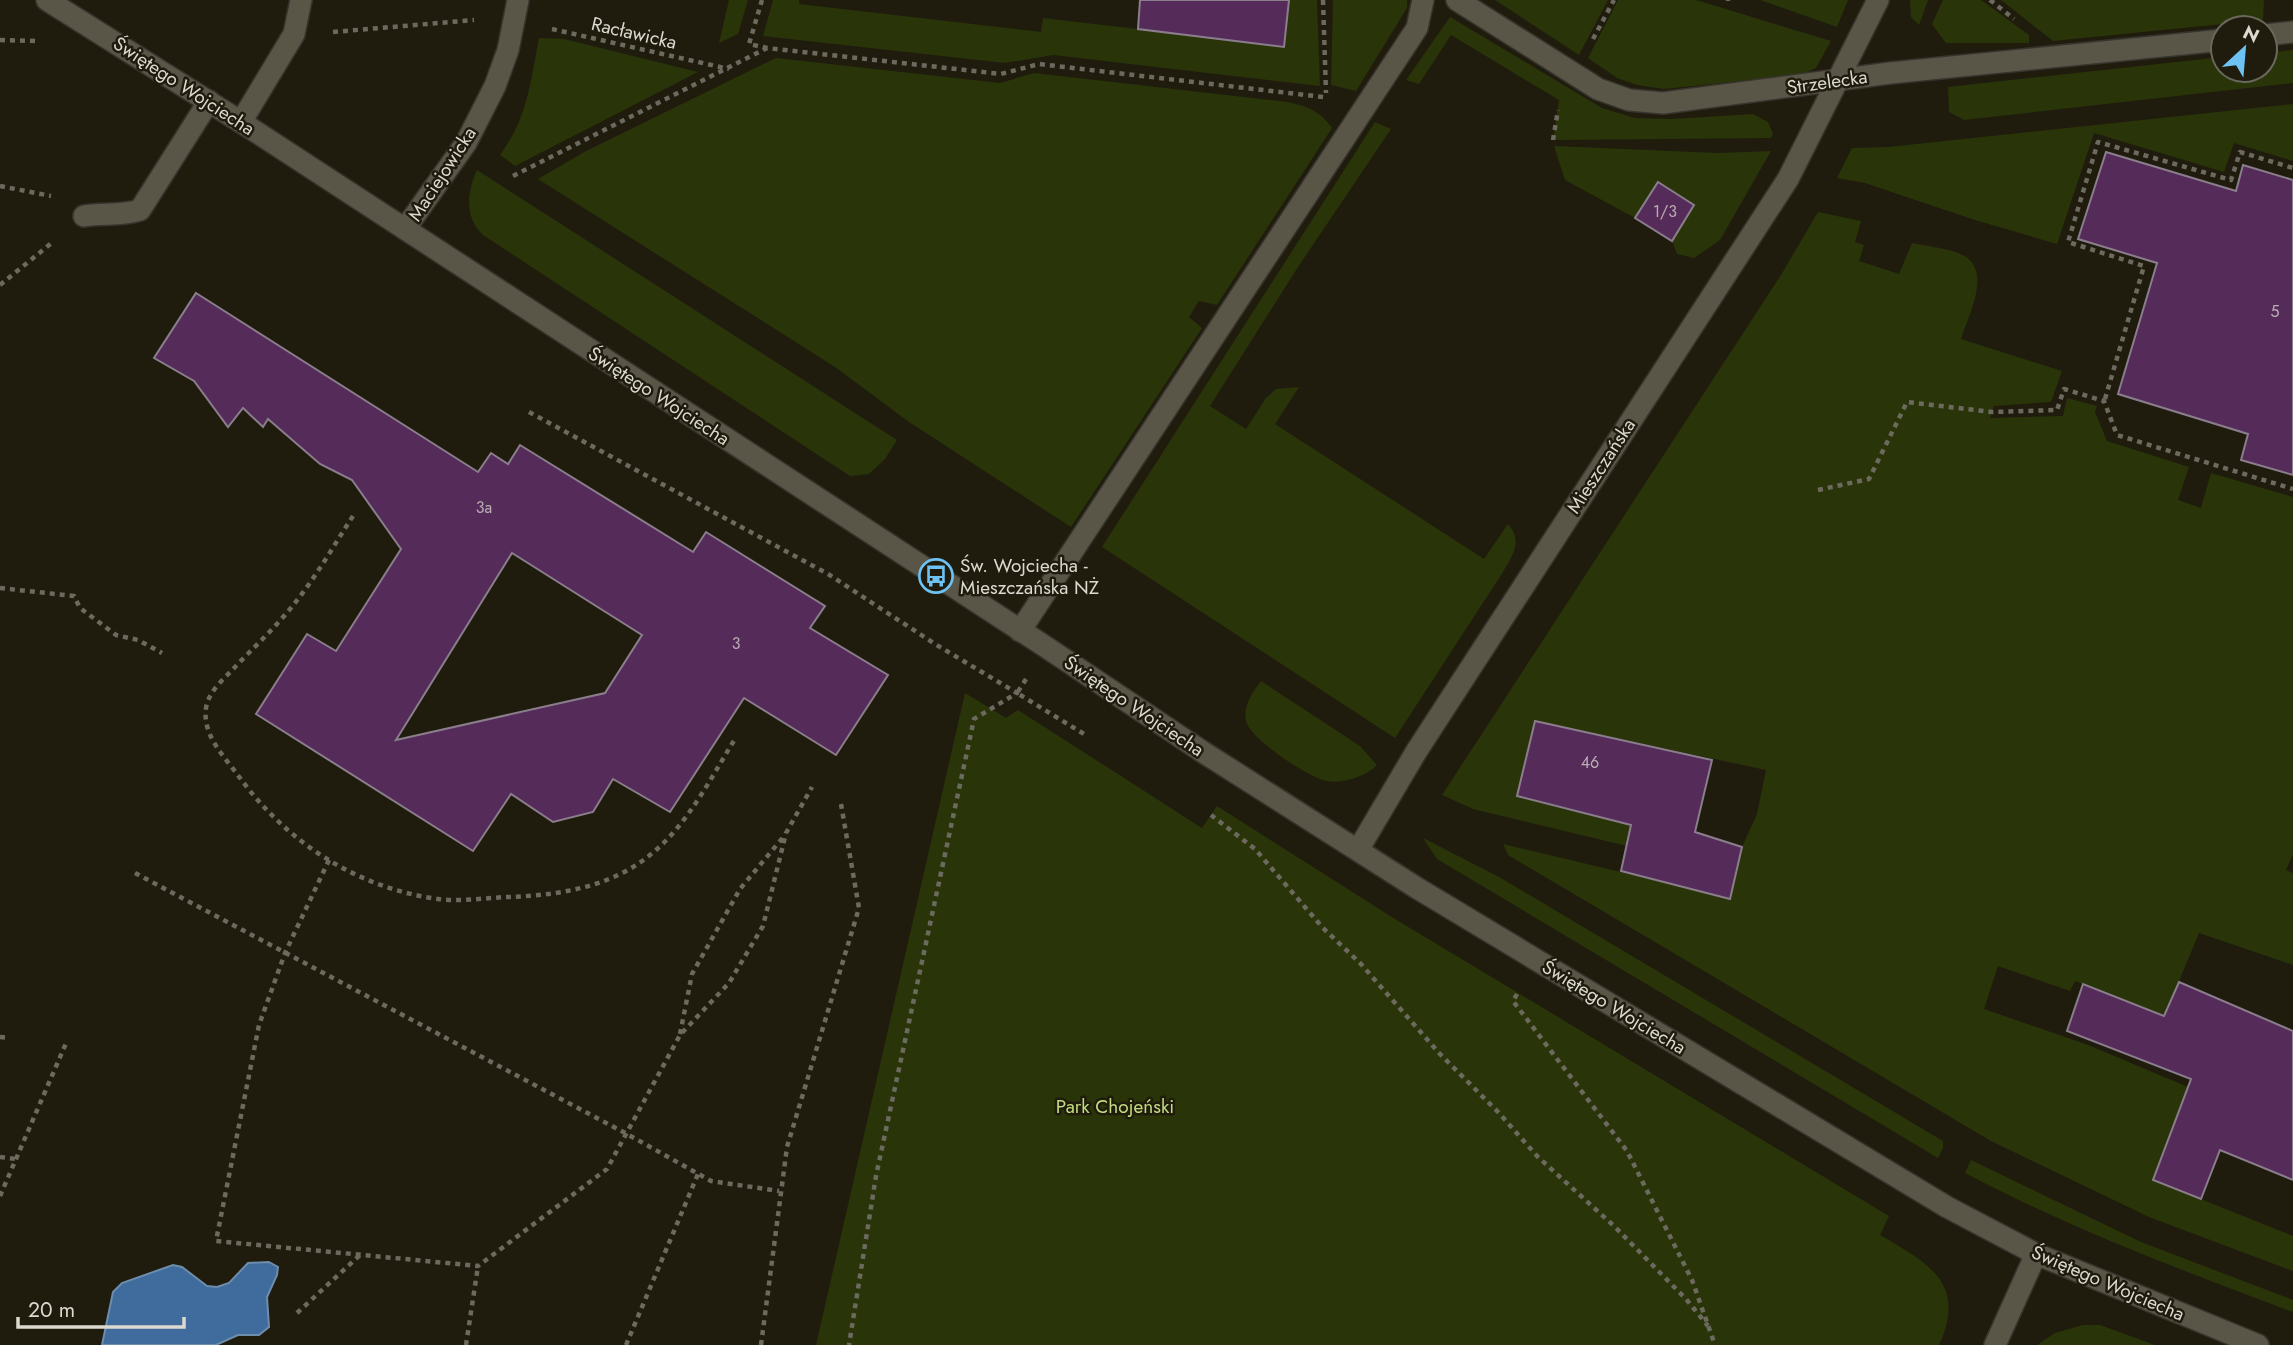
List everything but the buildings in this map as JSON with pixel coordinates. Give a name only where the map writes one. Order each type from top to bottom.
[{"type":"street","name":"Świętego Wojciecha","points":[[47,0],[241,122],[1214,760],[1416,888],[1907,1184],[2036,1254],[2258,1345]]},
{"type":"street","points":[[241,122],[294,34],[302,0]]},
{"type":"street","name":"Maciejowicka","points":[[405,229],[466,143],[495,86],[508,50],[518,0]]},
{"type":"street","points":[[1020,631],[1418,27],[1423,0]]},
{"type":"street","name":"Strzelecka","points":[[1457,0],[1598,89],[1629,100],[1662,103],[1839,80],[2209,41]]},
{"type":"street","name":"Mieszczańska","points":[[1358,850],[1431,729],[1788,179],[1878,0]]},
{"type":"street","points":[[84,216],[127,215],[140,210],[209,102]]},
{"type":"street","points":[[1995,1345],[2036,1254]]},
{"type":"path","points":[[762,0],[749,44],[767,48],[1001,74],[1039,64],[1326,98],[1323,0]]},
{"type":"path","points":[[294,34],[483,19]]},
{"type":"path","name":"Racławicka","points":[[545,28],[729,69]]},
{"type":"path","points":[[513,177],[767,48]]},
{"type":"path","points":[[2105,399],[2144,266],[2068,242],[2098,142],[2231,180],[2240,152],[2293,168]]},
{"type":"path","points":[[0,186],[57,198],[84,216],[0,285]]},
{"type":"path","points":[[1818,490],[1869,479],[1907,402],[1992,412],[2057,410],[2064,389],[2104,401],[2117,435],[2293,489]]},
{"type":"path","points":[[529,412],[828,574],[935,644],[1017,693],[974,719],[876,1176],[849,1345]]},
{"type":"path","points":[[354,516],[295,603],[214,690],[206,709],[206,724],[210,737],[249,790],[278,822],[328,860],[377,884],[408,894],[441,899],[533,896],[588,886],[619,875],[637,865],[681,825],[735,738]]},
{"type":"path","points":[[0,587],[74,596],[80,608],[116,635],[138,640],[162,653]]},
{"type":"path","points":[[680,1035],[692,974],[740,889],[786,833],[812,787]]},
{"type":"path","points":[[761,1345],[779,1191],[787,1147],[859,908],[841,804]]},
{"type":"path","points":[[1211,815],[1255,849],[1323,928],[1361,964],[1439,1053],[1538,1157],[1614,1226],[1686,1299],[1708,1326]]},
{"type":"path","points":[[328,860],[269,994],[257,1035],[216,1241],[478,1266],[607,1169],[680,1035],[729,983],[762,926],[786,833]]},
{"type":"path","points":[[135,873],[627,1133],[711,1181],[779,1191]]},
{"type":"path","points":[[1534,959],[1513,1001],[1627,1151],[1692,1280],[1715,1345]]},
{"type":"path","points":[[0,1037],[9,1038]]},
{"type":"path","points":[[0,1196],[67,1041]]},
{"type":"path","points":[[0,1157],[16,1159]]},
{"type":"path","points":[[626,1345],[698,1174]]},
{"type":"path","points":[[297,1313],[361,1254]]},
{"type":"path","points":[[466,1345],[478,1266]]},
{"type":"green space","points":[[729,0],[748,0],[738,34],[719,43]]},
{"type":"green space","points":[[773,0],[799,0],[799,4],[1041,32],[1043,18],[1283,46],[1289,0],[1317,0],[1320,86],[1053,55],[1005,63],[763,36]]},
{"type":"green space","points":[[1333,0],[1407,0],[1407,8],[1356,91],[1331,85]]},
{"type":"green space","points":[[1495,0],[1608,0],[1579,55]]},
{"type":"green space","points":[[1618,0],[1696,0],[1831,41],[1816,68],[1800,75],[1664,89],[1637,85],[1617,78],[1588,58]]},
{"type":"green space","points":[[1760,0],[1848,0],[1837,27]]},
{"type":"green space","points":[[1910,0],[1928,0],[1919,25],[1911,17]]},
{"type":"green space","points":[[1943,0],[1981,0],[2029,35],[2029,43],[1946,43],[1932,24]]},
{"type":"green space","points":[[2001,0],[2264,0],[2263,14],[2209,14],[2209,25],[2053,41]]},
{"type":"green space","points":[[1450,17],[1602,108],[1635,118],[1672,119],[1753,114],[1768,122],[1773,134],[1771,138],[1553,140],[1559,100],[1451,35],[1419,84],[1406,80]]},
{"type":"green space","points":[[539,38],[564,39],[698,72],[515,166],[500,155],[522,113]]},
{"type":"green space","points":[[2293,50],[2293,83],[1964,120],[1949,112],[1948,87],[2209,59],[2209,84],[2279,84],[2279,52]]},
{"type":"green space","points":[[776,58],[1000,83],[1034,73],[1287,102],[1312,110],[1323,117],[1332,128],[1217,305],[1199,301],[1189,317],[1202,328],[1071,527],[909,422],[835,367],[538,179],[586,151]]},
{"type":"green space","points":[[2293,104],[2293,161],[2234,143],[2224,172],[2094,133],[2057,244],[1865,183],[1837,178],[1852,148],[1888,147]]},
{"type":"green space","points":[[1375,122],[1391,129],[1298,267],[1210,406],[1246,429],[1266,398],[1276,389],[1299,387],[1275,424],[1484,559],[1508,524],[1513,530],[1515,548],[1507,566],[1395,738],[1102,547]]},
{"type":"green space","points":[[1554,146],[1718,153],[1771,151],[1720,240],[1694,258],[1677,254],[1672,241],[1694,205],[1658,182],[1635,218],[1565,180]]},
{"type":"green space","points":[[477,170],[897,440],[885,459],[869,474],[850,476],[483,235],[473,221],[469,204]]},
{"type":"green space","points":[[1818,212],[1861,221],[1855,242],[1864,245],[1859,261],[1899,274],[1912,243],[1948,250],[1966,257],[1973,264],[1977,284],[1976,296],[1961,339],[2062,371],[2051,402],[1994,406],[1990,418],[2063,416],[2067,398],[2097,406],[2095,412],[2107,441],[2189,467],[2178,500],[2201,508],[2211,473],[2293,497],[2293,854],[2286,870],[2293,873],[2293,965],[2199,933],[2165,1015],[2075,981],[2070,991],[1998,966],[1984,1009],[2088,1045],[2188,1087],[2153,1180],[2293,1236],[2293,1271],[2149,1217],[1991,1141],[1508,855],[1503,844],[1730,898],[1742,847],[1757,814],[1766,770],[1536,721],[1517,796],[1593,816],[1672,787],[1627,846],[1473,809],[1442,795],[1781,275]]},
{"type":"green space","points":[[1261,681],[1360,746],[1377,765],[1367,773],[1334,782],[1307,773],[1281,757],[1258,738],[1246,721],[1247,705]]},
{"type":"green space","name":"Park Chojeński","points":[[965,693],[1006,718],[1018,710],[1202,828],[1217,806],[1395,919],[1889,1216],[1880,1235],[1927,1265],[1938,1276],[1945,1290],[1947,1323],[1939,1345],[816,1345]]},
{"type":"green space","points":[[1423,838],[1501,878],[1943,1141],[1938,1158],[1437,859]]},
{"type":"green space","points":[[1971,1160],[2141,1242],[2293,1300],[2293,1312],[2086,1231],[2045,1212],[1965,1173]]},
{"type":"green space","points":[[2083,1325],[2100,1325],[2155,1345],[2037,1345],[2055,1333]]},
{"type":"water","points":[[269,1262],[278,1267],[277,1275],[267,1297],[269,1327],[259,1335],[238,1335],[216,1345],[102,1345],[113,1292],[122,1283],[173,1265],[182,1267],[207,1286],[217,1287],[229,1283],[248,1263]]},
{"type":"place","name":"Św. Wojciecha - Mieszczańska NŻ","points":[[936,576]]}]
